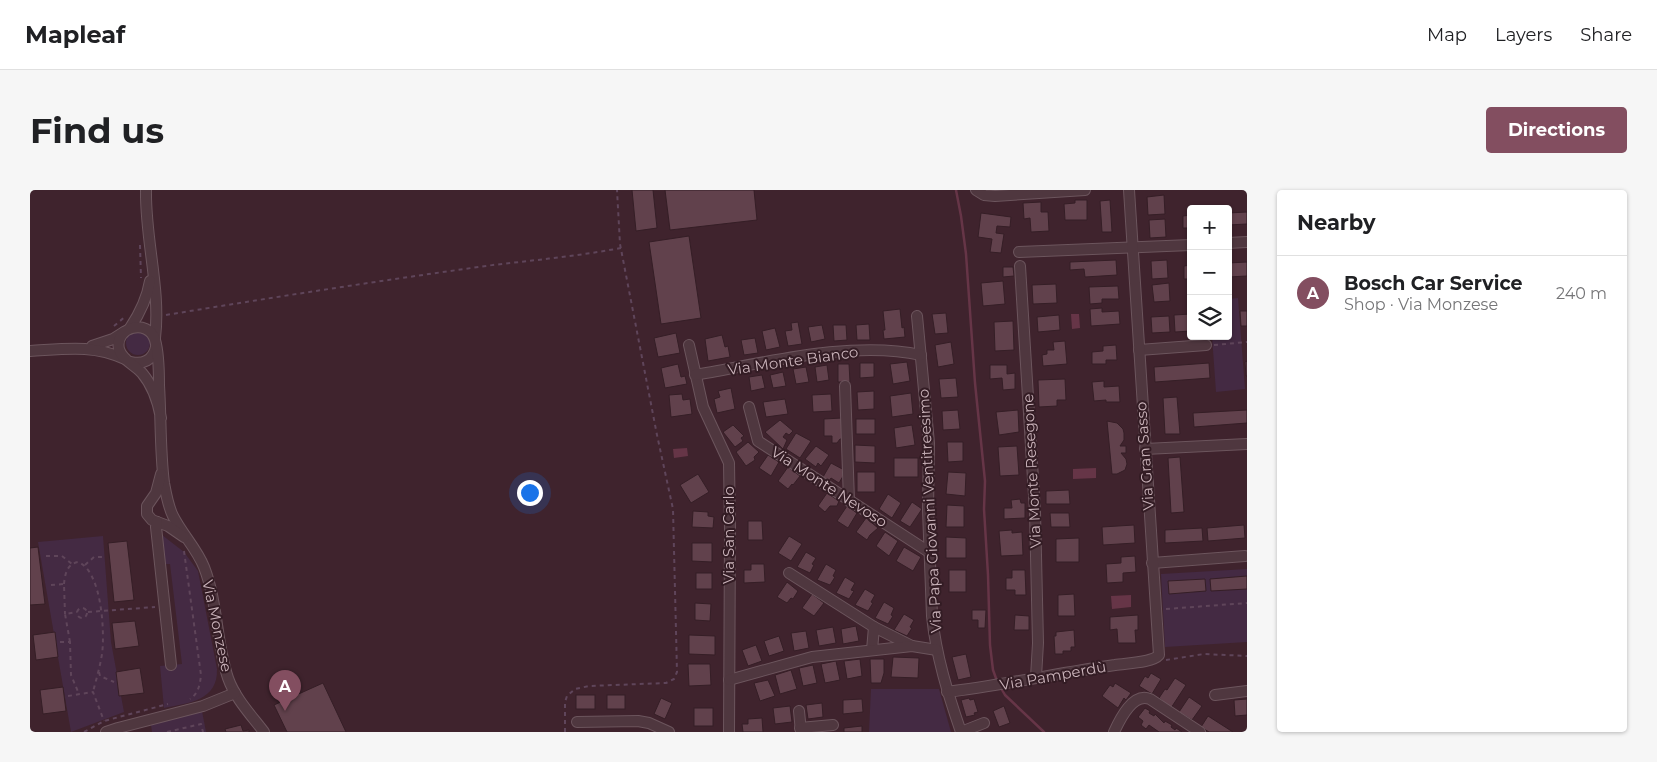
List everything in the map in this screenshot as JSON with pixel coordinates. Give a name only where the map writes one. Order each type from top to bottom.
[{"type":"street","name":"Via Monzese","points":[[146,190],[151,265],[157,316],[155,341],[158,360],[164,482],[170,507],[185,544]]},
{"type":"street","points":[[976,190],[984,195],[995,196],[1085,190]]},
{"type":"street","name":"Via Gran Sasso","points":[[1129,190],[1159,650],[1157,658]]},
{"type":"street","points":[[1232,243],[1247,242]]},
{"type":"street","points":[[1019,252],[1187,245]]},
{"type":"street","name":"Via Monzese","points":[[127,330],[142,309],[147,295],[151,265]]},
{"type":"street","name":"Via Monte Resegone","points":[[1020,266],[1037,558],[1038,643],[1036,677]]},
{"type":"street","name":"Via Papa Giovanni Ventitreesimo","points":[[917,316],[929,442],[931,608],[937,650],[961,732]]},
{"type":"street","points":[[30,351],[83,348],[101,350],[128,361],[143,363],[148,360],[155,350],[155,341],[147,329],[142,327],[127,330],[106,342],[83,348]]},
{"type":"street","points":[[127,330],[119,342],[121,354],[128,361]]},
{"type":"street","name":"Via San Carlo","points":[[689,345],[703,407],[728,463],[730,530],[730,732]]},
{"type":"street","points":[[1139,350],[1206,345]]},
{"type":"street","name":"Via Monte Bianco","points":[[696,375],[838,353],[894,351],[922,356]]},
{"type":"street","name":"Via Monzese","points":[[128,361],[142,373],[152,387],[161,418]]},
{"type":"street","points":[[845,386],[849,501]]},
{"type":"street","name":"Via Monte Nevoso","points":[[749,407],[758,440],[929,552]]},
{"type":"street","points":[[1145,449],[1247,444]]},
{"type":"street","name":"Via Monzese","points":[[150,501],[156,493],[163,467]]},
{"type":"street","points":[[160,498],[164,499],[170,507],[167,519],[162,522],[150,519],[147,514],[147,506],[150,501],[160,498]]},
{"type":"street","name":"Via Monzese","points":[[157,522],[178,532],[185,544],[200,556],[207,576],[226,672],[235,694],[264,732]]},
{"type":"street","points":[[157,522],[171,665]]},
{"type":"street","points":[[1152,563],[1246,556]]},
{"type":"street","points":[[789,573],[874,627],[912,646]]},
{"type":"street","points":[[872,650],[874,627]]},
{"type":"street","points":[[729,680],[812,657],[912,646],[937,650]]},
{"type":"street","name":"Via Pamperdù","points":[[948,692],[1157,658]]},
{"type":"street","points":[[1215,695],[1247,691]]},
{"type":"street","points":[[106,732],[204,706],[235,694]]},
{"type":"street","points":[[1114,732],[1135,701],[1142,698],[1150,699],[1200,732]]},
{"type":"street","points":[[799,710],[801,730],[833,725]]},
{"type":"street","points":[[577,722],[638,721],[649,723],[669,732]]},
{"type":"street","points":[[961,732],[984,723]]},
{"type":"path","points":[[564,732],[565,702],[567,696],[575,689],[589,686],[666,683],[674,679],[676,672],[673,509],[621,248],[617,190]]},
{"type":"path","points":[[157,316],[494,265],[586,255],[621,248]]},
{"type":"path","points":[[1206,345],[1247,342]]},
{"type":"path","points":[[185,544],[184,552],[201,676],[201,681],[195,695]]},
{"type":"path","points":[[46,556],[62,556],[72,564]]},
{"type":"path","points":[[85,565],[94,557],[106,557]]},
{"type":"path","points":[[79,694],[70,676],[70,642],[65,614],[64,584],[65,574],[72,564],[78,562],[85,565],[95,582],[100,611],[103,646],[93,692],[104,720]]},
{"type":"path","points":[[51,585],[64,584]]},
{"type":"path","points":[[1156,610],[1247,603]]},
{"type":"path","points":[[65,614],[77,612],[82,608],[88,612],[164,606]]},
{"type":"path","points":[[77,612],[79,617],[82,618],[86,617],[88,612]]},
{"type":"path","points":[[60,642],[70,642]]},
{"type":"path","points":[[1157,658],[1166,660],[1204,654],[1247,656]]},
{"type":"path","points":[[98,669],[100,676],[114,682]]},
{"type":"path","points":[[68,696],[93,692]]},
{"type":"path","points":[[167,732],[201,724],[203,732]]},
{"type":"shaded area","points":[[1238,298],[1245,389],[1216,392],[1212,340],[1232,340],[1232,299]]},
{"type":"shaded area","points":[[1071,314],[1079,314],[1080,328],[1072,329]]},
{"type":"shaded area","points":[[138,331],[147,334],[150,343],[147,352],[138,355],[129,352],[126,343],[129,334]]},
{"type":"shaded area","points":[[687,448],[688,456],[674,458],[673,449]]},
{"type":"shaded area","points":[[1096,468],[1096,478],[1073,479],[1073,469]]},
{"type":"shaded area","points":[[162,535],[184,552],[198,571],[217,669],[213,688],[207,694],[192,702],[164,708],[160,666],[182,664],[170,564],[164,564]]},
{"type":"shaded area","points":[[103,536],[111,642],[124,712],[71,732],[38,542]]},
{"type":"shaded area","points":[[1247,569],[1247,642],[1165,647],[1161,574]]},
{"type":"shaded area","points":[[1131,595],[1131,607],[1112,609],[1111,596]]},
{"type":"shaded area","points":[[871,689],[939,689],[951,732],[869,732]]},
{"type":"shaded area","points":[[202,711],[206,732],[152,732],[151,725]]},
{"type":"building","points":[[632,190],[653,190],[657,228],[636,231]]},
{"type":"building","points":[[665,190],[754,190],[757,220],[670,230]]},
{"type":"building","points":[[1164,195],[1165,214],[1148,215],[1147,197]]},
{"type":"building","points":[[1075,200],[1087,200],[1087,220],[1065,220],[1064,204],[1075,203]]},
{"type":"building","points":[[1110,200],[1112,232],[1102,232],[1100,201]]},
{"type":"building","points":[[1041,202],[1041,212],[1048,212],[1049,231],[1031,232],[1030,218],[1024,219],[1023,203]]},
{"type":"building","points":[[1247,212],[1247,224],[1232,225],[1232,213]]},
{"type":"building","points":[[981,213],[1011,217],[1010,227],[997,226],[996,233],[1004,234],[1001,253],[990,252],[992,239],[978,237]]},
{"type":"building","points":[[1183,216],[1187,216],[1187,228],[1183,228]]},
{"type":"building","points":[[1165,219],[1166,237],[1150,238],[1149,220]]},
{"type":"building","points":[[689,236],[701,318],[661,324],[649,242]]},
{"type":"building","points":[[1116,260],[1117,275],[1085,277],[1084,269],[1070,270],[1070,262]]},
{"type":"building","points":[[1167,260],[1168,278],[1152,279],[1151,261]]},
{"type":"building","points":[[1247,262],[1247,276],[1232,277],[1232,263]]},
{"type":"building","points":[[1184,266],[1187,266],[1187,279],[1184,279]]},
{"type":"building","points":[[1003,267],[1013,267],[1014,276],[1003,277]]},
{"type":"building","points":[[1003,281],[1005,304],[983,306],[981,283]]},
{"type":"building","points":[[1169,283],[1170,301],[1154,302],[1152,285]]},
{"type":"building","points":[[1056,284],[1057,303],[1033,304],[1032,285]]},
{"type":"building","points":[[1118,286],[1119,299],[1102,299],[1102,303],[1090,304],[1089,287]]},
{"type":"building","points":[[1102,308],[1102,312],[1119,311],[1120,324],[1091,326],[1090,309]]},
{"type":"building","points":[[900,309],[905,337],[884,339],[883,311]]},
{"type":"building","points":[[1240,311],[1247,311],[1247,326],[1241,326]]},
{"type":"building","points":[[946,313],[948,333],[935,334],[932,314]]},
{"type":"building","points":[[1187,314],[1187,331],[1175,332],[1174,315]]},
{"type":"building","points":[[1059,315],[1060,330],[1038,332],[1037,317]]},
{"type":"building","points":[[1169,316],[1170,332],[1152,333],[1151,317]]},
{"type":"building","points":[[1013,321],[1014,350],[995,351],[994,322]]},
{"type":"building","points":[[798,322],[802,344],[788,346],[785,331],[792,330],[791,323]]},
{"type":"building","points":[[869,324],[870,340],[857,340],[856,325]]},
{"type":"building","points":[[822,325],[825,339],[811,342],[808,327]]},
{"type":"building","points":[[833,325],[846,325],[847,340],[834,341]]},
{"type":"building","points":[[775,328],[780,347],[766,350],[762,331]]},
{"type":"building","points":[[676,333],[680,353],[658,357],[654,338]]},
{"type":"building","points":[[722,335],[725,347],[728,346],[730,357],[708,361],[705,339]]},
{"type":"building","points":[[755,338],[758,353],[744,355],[741,340]]},
{"type":"building","points":[[1065,341],[1067,364],[1043,366],[1042,355],[1047,354],[1047,350],[1054,350],[1053,342]]},
{"type":"building","points":[[951,342],[954,364],[938,367],[935,345]]},
{"type":"building","points":[[1116,345],[1117,360],[1106,360],[1106,364],[1092,364],[1092,352],[1103,351],[1103,346]]},
{"type":"building","points":[[1247,361],[1247,376],[1246,376],[1245,362]]},
{"type":"building","points":[[907,362],[910,381],[893,384],[890,364]]},
{"type":"building","points":[[860,363],[874,363],[874,377],[860,378]]},
{"type":"building","points":[[1209,363],[1210,378],[1155,382],[1154,367]]},
{"type":"building","points":[[678,364],[681,377],[685,376],[687,384],[665,388],[661,368]]},
{"type":"building","points":[[838,364],[849,364],[850,382],[838,382]]},
{"type":"building","points":[[827,365],[829,380],[817,382],[815,367]]},
{"type":"building","points":[[990,365],[1007,365],[1007,374],[1015,373],[1015,389],[1003,390],[1002,378],[990,379]]},
{"type":"building","points":[[806,367],[809,382],[796,384],[793,369]]},
{"type":"building","points":[[783,372],[786,386],[773,388],[770,375]]},
{"type":"building","points":[[762,375],[765,388],[751,391],[749,377]]},
{"type":"building","points":[[956,378],[958,397],[941,398],[939,379]]},
{"type":"building","points":[[1065,379],[1066,400],[1057,400],[1057,406],[1039,407],[1038,380]]},
{"type":"building","points":[[1104,381],[1104,387],[1119,386],[1120,402],[1094,401],[1092,382]]},
{"type":"building","points":[[731,388],[735,409],[717,413],[714,399],[720,397],[718,391]]},
{"type":"building","points":[[874,391],[874,409],[858,410],[857,392]]},
{"type":"building","points":[[911,393],[913,414],[892,417],[890,396]]},
{"type":"building","points":[[682,394],[683,400],[690,399],[692,414],[671,417],[669,395]]},
{"type":"building","points":[[831,394],[832,411],[813,412],[812,395]]},
{"type":"building","points":[[1177,397],[1180,434],[1165,434],[1163,398]]},
{"type":"building","points":[[785,399],[788,414],[766,417],[763,402]]},
{"type":"building","points":[[958,410],[960,429],[943,430],[942,411]]},
{"type":"building","points":[[1018,410],[1019,432],[999,435],[996,412]]},
{"type":"building","points":[[1247,410],[1247,423],[1194,427],[1193,413]]},
{"type":"building","points":[[842,418],[843,439],[840,439],[837,443],[832,443],[832,436],[824,436],[824,419]]},
{"type":"building","points":[[856,419],[875,419],[875,434],[856,434]]},
{"type":"building","points":[[780,420],[793,431],[789,435],[786,433],[783,437],[787,440],[783,449],[765,432]]},
{"type":"building","points":[[1107,421],[1117,423],[1124,433],[1124,440],[1120,446],[1126,446],[1126,453],[1121,453],[1126,459],[1127,464],[1125,470],[1117,474],[1112,474]]},
{"type":"building","points":[[733,425],[744,436],[741,438],[743,441],[735,447],[723,432]]},
{"type":"building","points":[[912,425],[915,445],[896,448],[894,428]]},
{"type":"building","points":[[796,433],[811,441],[800,458],[786,449]]},
{"type":"building","points":[[748,442],[759,452],[754,457],[755,460],[746,466],[736,452]]},
{"type":"building","points":[[947,442],[963,442],[963,461],[948,462]]},
{"type":"building","points":[[855,445],[875,446],[875,463],[855,462]]},
{"type":"building","points":[[816,446],[829,455],[821,466],[818,463],[816,467],[805,459]]},
{"type":"building","points":[[1017,446],[1019,475],[1000,476],[998,447]]},
{"type":"building","points":[[768,455],[779,462],[771,476],[759,468]]},
{"type":"building","points":[[1180,457],[1184,512],[1171,513],[1168,458]]},
{"type":"building","points":[[894,458],[918,458],[918,477],[894,477]]},
{"type":"building","points":[[831,463],[846,471],[839,483],[831,478],[829,481],[823,477]]},
{"type":"building","points":[[788,467],[800,476],[788,489],[778,481]]},
{"type":"building","points":[[857,472],[875,472],[875,492],[857,492]]},
{"type":"building","points":[[948,472],[966,473],[965,496],[946,494]]},
{"type":"building","points":[[698,474],[709,492],[691,503],[680,485]]},
{"type":"building","points":[[1069,490],[1070,504],[1046,504],[1046,491]]},
{"type":"building","points":[[827,493],[839,501],[837,506],[830,506],[825,512],[818,506]]},
{"type":"building","points":[[888,494],[901,503],[892,518],[879,509]]},
{"type":"building","points":[[1020,499],[1021,503],[1025,503],[1025,518],[1004,519],[1004,508],[1012,508],[1011,500]]},
{"type":"building","points":[[912,502],[922,509],[910,527],[900,521]]},
{"type":"building","points":[[947,505],[964,506],[964,527],[946,527]]},
{"type":"building","points":[[847,506],[857,513],[848,528],[837,521]]},
{"type":"building","points":[[693,511],[708,512],[708,516],[714,517],[713,528],[692,527]]},
{"type":"building","points":[[1050,513],[1069,513],[1070,527],[1051,527]]},
{"type":"building","points":[[866,518],[878,528],[867,540],[856,532]]},
{"type":"building","points":[[748,521],[762,521],[763,540],[748,540]]},
{"type":"building","points":[[1134,525],[1135,543],[1103,545],[1102,527]]},
{"type":"building","points":[[1244,525],[1245,538],[1208,541],[1207,528]]},
{"type":"building","points":[[1202,528],[1203,541],[1165,543],[1165,530]]},
{"type":"building","points":[[1012,530],[1012,533],[1022,532],[1023,555],[1001,556],[999,531]]},
{"type":"building","points":[[885,532],[898,541],[889,556],[876,546]]},
{"type":"building","points":[[789,536],[802,544],[791,561],[778,553]]},
{"type":"building","points":[[946,537],[966,538],[966,558],[946,558]]},
{"type":"building","points":[[1079,538],[1079,562],[1056,562],[1056,539]]},
{"type":"building","points":[[127,541],[134,600],[114,602],[108,543]]},
{"type":"building","points":[[692,543],[712,543],[712,562],[692,561]]},
{"type":"building","points":[[38,547],[45,604],[30,605],[30,548]]},
{"type":"building","points":[[904,547],[921,557],[913,571],[896,561]]},
{"type":"building","points":[[806,552],[816,558],[810,573],[797,567]]},
{"type":"building","points":[[1135,556],[1136,572],[1123,573],[1123,582],[1107,583],[1106,564],[1121,563],[1121,557]]},
{"type":"building","points":[[751,564],[764,564],[765,582],[744,583],[744,570],[751,570]]},
{"type":"building","points":[[826,564],[836,570],[833,576],[835,577],[830,585],[817,580]]},
{"type":"building","points":[[949,570],[966,570],[966,592],[949,592]]},
{"type":"building","points":[[1012,570],[1025,570],[1026,595],[1015,595],[1015,590],[1006,590],[1006,578],[1012,578]]},
{"type":"building","points":[[696,573],[712,573],[712,589],[696,589]]},
{"type":"building","points":[[1247,576],[1247,589],[1211,591],[1210,579]]},
{"type":"building","points":[[845,577],[855,583],[851,590],[854,591],[849,599],[836,593]]},
{"type":"building","points":[[1205,579],[1206,591],[1169,594],[1168,581]]},
{"type":"building","points":[[787,582],[798,591],[793,599],[791,598],[787,603],[777,597]]},
{"type":"building","points":[[865,589],[875,595],[868,611],[855,605]]},
{"type":"building","points":[[812,594],[824,603],[814,616],[802,608]]},
{"type":"building","points":[[1074,594],[1075,616],[1058,616],[1058,595]]},
{"type":"building","points":[[884,602],[894,608],[891,615],[893,616],[888,624],[875,618]]},
{"type":"building","points":[[695,603],[711,604],[710,621],[695,620]]},
{"type":"building","points":[[972,610],[986,610],[985,628],[978,628],[978,620],[972,620]]},
{"type":"building","points":[[904,614],[914,620],[907,636],[894,630]]},
{"type":"building","points":[[1015,615],[1029,616],[1029,630],[1014,630]]},
{"type":"building","points":[[1138,615],[1138,630],[1135,630],[1136,643],[1118,643],[1117,629],[1110,630],[1110,617]]},
{"type":"building","points":[[135,621],[139,646],[115,649],[112,623]]},
{"type":"building","points":[[856,626],[859,641],[843,644],[841,629]]},
{"type":"building","points":[[833,627],[836,643],[819,646],[816,630]]},
{"type":"building","points":[[1074,630],[1075,647],[1071,647],[1071,651],[1063,651],[1063,654],[1055,654],[1054,636],[1056,636],[1056,632]]},
{"type":"building","points":[[806,631],[809,648],[794,651],[791,633]]},
{"type":"building","points":[[55,632],[58,657],[36,660],[33,635]]},
{"type":"building","points":[[689,635],[715,636],[715,655],[689,654]]},
{"type":"building","points":[[779,636],[784,651],[769,656],[764,641]]},
{"type":"building","points":[[756,645],[762,661],[748,666],[742,650]]},
{"type":"building","points":[[966,654],[971,677],[958,680],[952,657]]},
{"type":"building","points":[[893,657],[919,658],[918,678],[891,677]]},
{"type":"building","points":[[860,659],[862,676],[847,679],[844,661]]},
{"type":"building","points":[[870,659],[884,659],[884,673],[881,683],[871,683]]},
{"type":"building","points":[[836,661],[840,680],[825,683],[821,664]]},
{"type":"building","points":[[688,664],[710,664],[711,685],[689,686]]},
{"type":"building","points":[[813,665],[817,683],[803,686],[799,668]]},
{"type":"building","points":[[140,668],[144,693],[119,696],[116,672]]},
{"type":"building","points":[[791,670],[797,689],[780,694],[775,675]]},
{"type":"building","points":[[1151,673],[1161,679],[1152,694],[1139,686],[1145,676],[1148,678]]},
{"type":"building","points":[[1175,678],[1186,685],[1171,708],[1159,698]]},
{"type":"building","points":[[768,680],[775,696],[760,701],[754,683]]},
{"type":"building","points":[[323,683],[346,732],[287,732],[274,705]]},
{"type":"building","points":[[1115,683],[1131,693],[1126,700],[1124,698],[1118,708],[1102,696],[1110,685],[1113,687]]},
{"type":"building","points":[[63,687],[66,711],[43,714],[40,690]]},
{"type":"building","points":[[576,695],[595,695],[595,709],[576,709]]},
{"type":"building","points":[[607,695],[625,695],[625,709],[607,709]]},
{"type":"building","points":[[1189,697],[1202,706],[1192,720],[1179,712]]},
{"type":"building","points":[[661,698],[672,703],[665,719],[654,714]]},
{"type":"building","points":[[969,698],[970,700],[974,699],[978,712],[974,713],[975,715],[966,717],[961,700]]},
{"type":"building","points":[[862,699],[863,712],[843,714],[843,700]]},
{"type":"building","points":[[1247,699],[1247,715],[1235,716],[1234,700]]},
{"type":"building","points":[[822,703],[823,717],[808,719],[806,705]]},
{"type":"building","points":[[790,706],[792,722],[775,724],[773,708]]},
{"type":"building","points":[[1004,706],[1010,723],[999,727],[993,711]]},
{"type":"building","points":[[694,708],[713,708],[713,726],[694,726]]},
{"type":"building","points":[[1145,708],[1164,723],[1165,721],[1172,725],[1171,727],[1175,730],[1176,728],[1182,732],[1159,732],[1149,725],[1146,729],[1141,725],[1143,721],[1138,717]]},
{"type":"building","points":[[1208,716],[1233,732],[1209,732],[1201,727]]},
{"type":"building","points":[[762,718],[763,732],[743,732],[742,724],[748,724],[748,719]]},
{"type":"building","points":[[241,725],[243,731],[249,730],[249,732],[226,732],[225,729]]},
{"type":"building","points":[[862,726],[862,732],[844,732],[844,728]]},
{"type":"waterway","points":[[956,190],[966,254],[975,383],[985,481],[984,509],[990,645],[993,670],[997,681]]},
{"type":"waterway","points":[[1001,688],[1005,695],[1044,732]]},
{"type":"place","name":"Bosch Car Service","points":[[285,711]]}]
